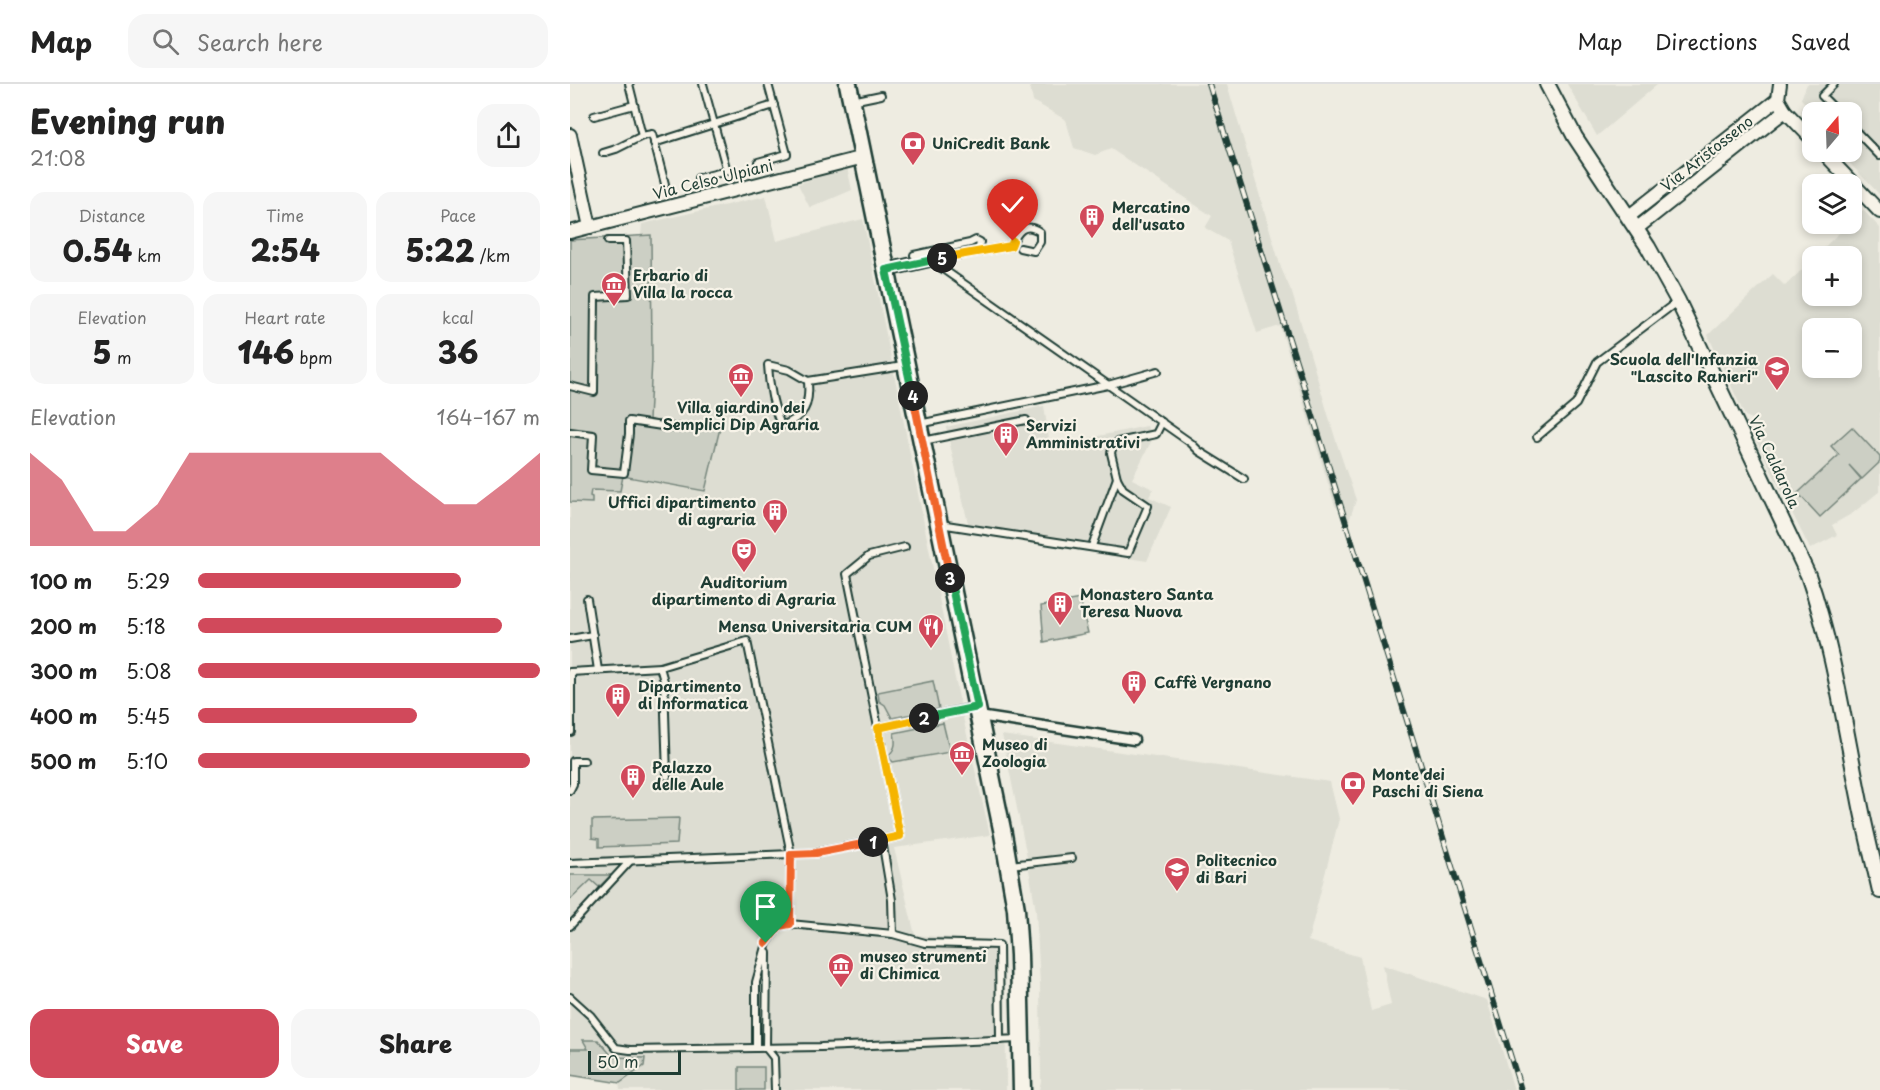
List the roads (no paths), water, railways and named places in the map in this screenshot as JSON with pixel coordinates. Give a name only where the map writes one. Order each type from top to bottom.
[{"type":"main road","points":[[850,92],[1009,865],[1016,909],[1019,955],[1022,1090]]},
{"type":"street","name":"Via Caldarola","points":[[1547,84],[1575,137],[1657,262],[1678,301],[1808,575],[1821,614],[1838,685],[1859,801],[1880,891]]},
{"type":"street","points":[[1780,84],[1778,99],[1785,111],[1802,129]]},
{"type":"street","name":"Via Aristosseno","points":[[1632,223],[1778,99]]},
{"type":"street","name":"Via Aristosseno","points":[[1632,223],[1785,111]]},
{"type":"street","points":[[570,135],[590,227]]},
{"type":"street","name":"Via Celso Ulpiani","points":[[570,232],[864,157]]},
{"type":"street","points":[[1836,162],[1880,212]]},
{"type":"street","points":[[886,270],[932,260]]},
{"type":"street","points":[[978,711],[1134,740]]},
{"type":"lane","points":[[629,84],[642,136]]},
{"type":"lane","points":[[698,178],[727,171],[703,84]]},
{"type":"lane","points":[[758,162],[787,154],[768,84]]},
{"type":"lane","points":[[1828,102],[1822,96],[1834,84]]},
{"type":"lane","points":[[850,92],[881,95]]},
{"type":"lane","points":[[594,116],[634,105]]},
{"type":"lane","points":[[654,142],[774,105]]},
{"type":"lane","points":[[603,153],[652,134],[664,184]]},
{"type":"lane","points":[[1862,139],[1880,156]]},
{"type":"lane","points":[[932,260],[1011,246],[1016,235],[1025,228],[1040,232],[1040,242],[1034,251],[1020,249]]},
{"type":"lane","points":[[914,255],[976,240],[980,245],[975,252]]},
{"type":"lane","points":[[570,386],[594,392],[595,297],[628,295],[626,241],[608,241]]},
{"type":"lane","points":[[932,260],[1191,442],[1199,451],[1244,479]]},
{"type":"lane","points":[[1537,438],[1576,404],[1597,362],[1678,301]]},
{"type":"lane","points":[[808,381],[810,394],[806,409],[794,421],[781,426],[775,411],[768,365],[789,370],[808,381],[907,365]]},
{"type":"lane","points":[[919,424],[1108,384],[1158,371]]},
{"type":"lane","points":[[923,441],[1026,420]]},
{"type":"lane","points":[[570,432],[593,435],[591,470],[624,473],[629,421],[675,428]]},
{"type":"lane","points":[[940,524],[1128,553],[1148,506],[1123,489],[1117,478],[1111,453],[1113,446],[1118,442],[1156,434],[1162,422]]},
{"type":"lane","points":[[1092,546],[1117,478]]},
{"type":"lane","points":[[570,863],[816,853],[900,836],[847,574],[869,556],[905,547]]},
{"type":"lane","points":[[587,599],[598,670]]},
{"type":"lane","points":[[570,639],[593,635]]},
{"type":"lane","points":[[571,732],[570,672],[660,667],[747,641],[791,854],[790,924]]},
{"type":"lane","points":[[660,667],[664,681],[667,776]]},
{"type":"lane","points":[[878,728],[978,711]]},
{"type":"lane","points":[[570,790],[573,784],[571,761],[584,761]]},
{"type":"lane","points":[[882,840],[892,900],[893,934]]},
{"type":"lane","points":[[1009,865],[1072,858]]},
{"type":"lane","points":[[570,926],[630,861]]},
{"type":"lane","points":[[756,1047],[756,982],[766,943],[779,926],[790,924],[893,934],[925,943],[999,945],[1000,1040]]},
{"type":"lane","points":[[766,943],[766,1048],[774,1058],[775,1090]]},
{"type":"lane","points":[[570,997],[591,1016],[616,1048],[630,1050],[766,1048],[1020,1039]]},
{"type":"railway","points":[[1209,84],[1521,1090]]},
{"type":"place","name":"UniCredit Bank","points":[[913,167]]},
{"type":"place","name":"Mercatino dell'usato","points":[[1092,240]]},
{"type":"place","name":"Erbario di Villa la rocca","points":[[614,308]]},
{"type":"place","name":"Scuola dell'Infanzia \"Lascito Ranieri\"","points":[[1777,392]]},
{"type":"place","name":"Villa giardino dei Semplici Dip Agraria","points":[[741,399]]},
{"type":"place","name":"Servizi Amministrativi","points":[[1006,458]]},
{"type":"place","name":"Uffici dipartimento di agraria","points":[[775,535]]},
{"type":"place","name":"Auditorium dipartimento di Agraria","points":[[744,574]]},
{"type":"place","name":"Monastero Santa Teresa Nuova","points":[[1060,627]]},
{"type":"place","name":"Mensa Universitaria CUM","points":[[931,650]]},
{"type":"place","name":"Caffè Vergnano","points":[[1134,706]]},
{"type":"place","name":"Dipartimento di Informatica","points":[[618,719]]},
{"type":"place","name":"Museo di Zoologia","points":[[962,777]]},
{"type":"place","name":"Palazzo delle Aule","points":[[633,800]]},
{"type":"place","name":"Monte dei Paschi di Siena","points":[[1353,807]]},
{"type":"place","name":"Politecnico di Bari","points":[[1177,893]]},
{"type":"place","name":"museo strumenti di Chimica","points":[[841,989]]}]
